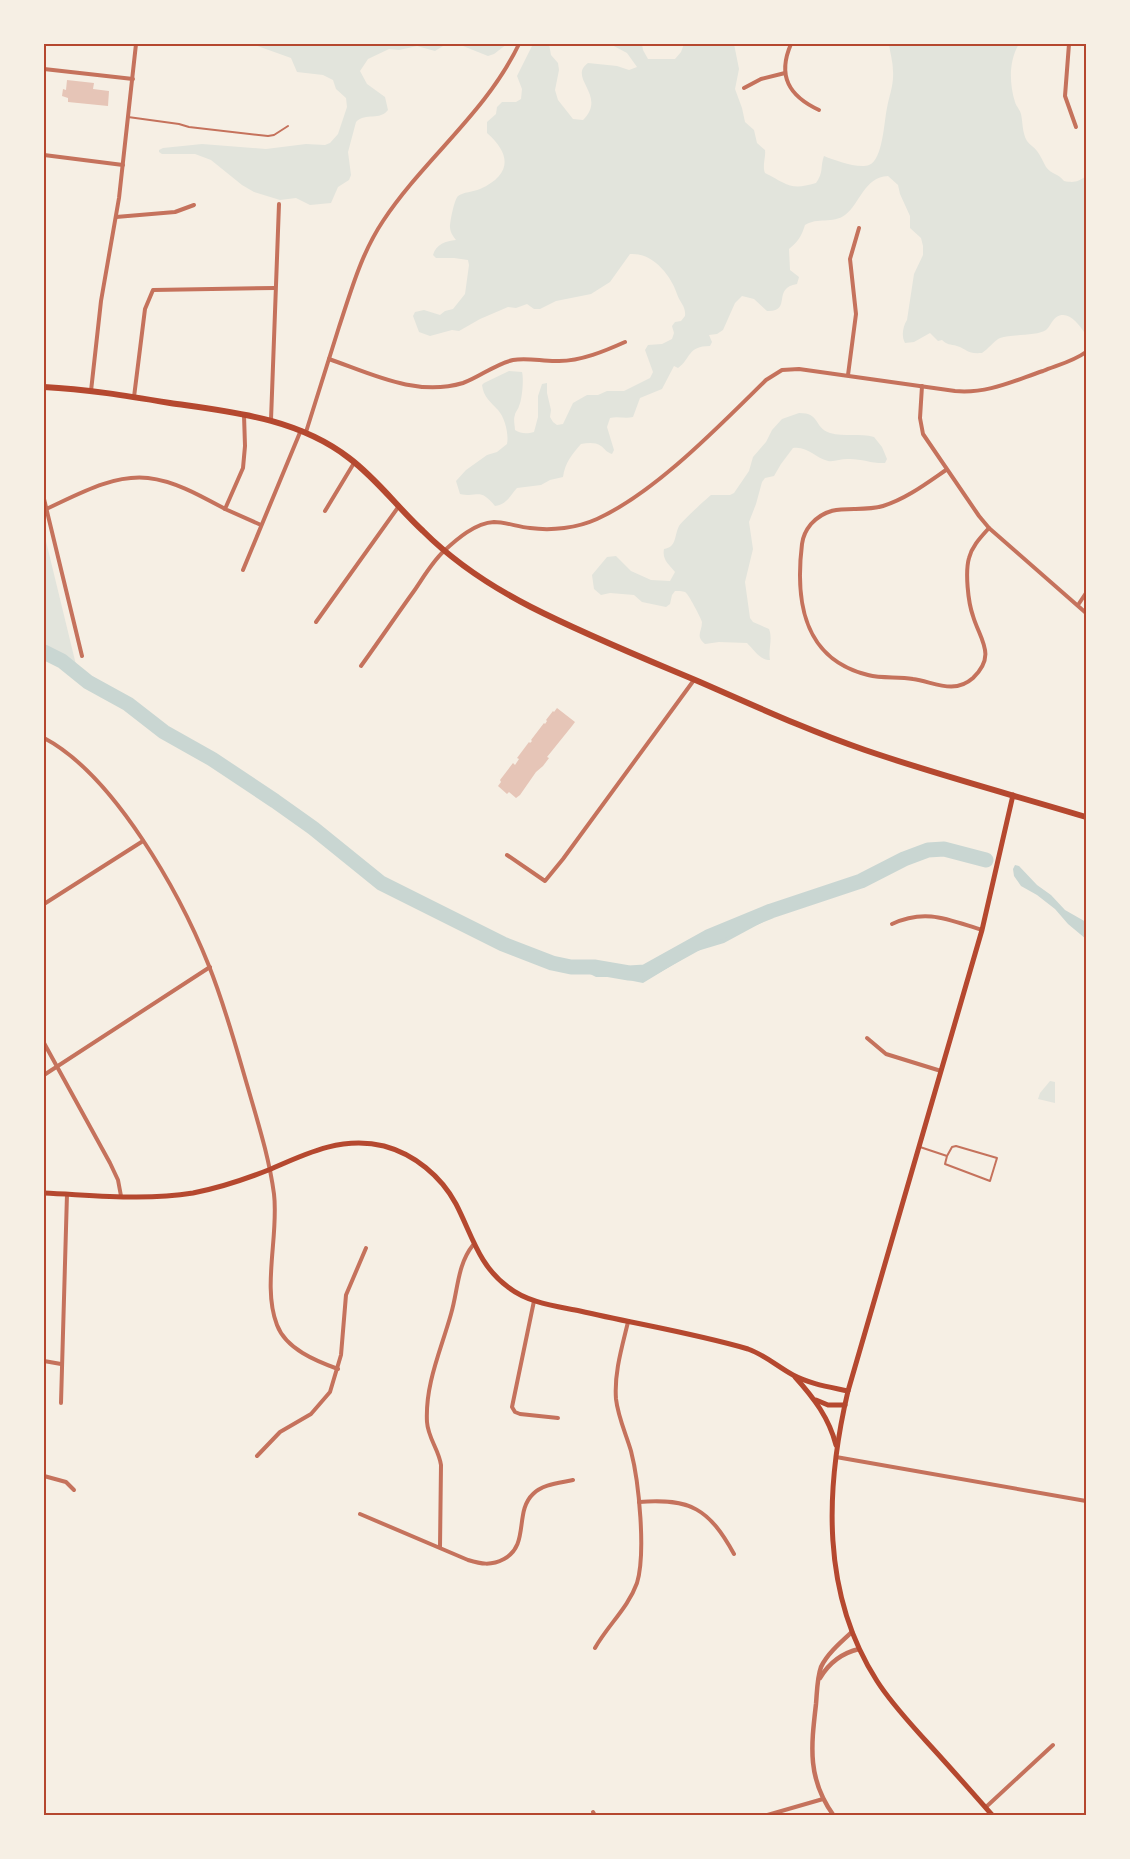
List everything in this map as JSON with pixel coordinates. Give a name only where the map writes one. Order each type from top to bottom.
[{"type":"main road","points":[[44,387],[91,391],[244,414],[303,431],[332,446],[354,462],[444,550],[492,585],[528,605],[694,680],[867,751],[1086,817]]},
{"type":"main road","points":[[993,1815],[902,1713],[878,1682],[859,1648],[838,1586],[831,1514],[836,1456],[848,1391],[982,930],[1013,795]]},
{"type":"main road","points":[[44,1193],[158,1196],[190,1193],[222,1186],[314,1150],[338,1144],[374,1145],[394,1150],[418,1162],[445,1187],[456,1204],[473,1245],[483,1262],[500,1281],[518,1294],[534,1300],[748,1349],[794,1376],[848,1391]]},
{"type":"main road","points":[[794,1376],[815,1399],[830,1427],[837,1449]]},
{"type":"main road","points":[[815,1399],[825,1404],[845,1405]]},
{"type":"street","points":[[91,391],[101,301],[123,165],[136,44]]},
{"type":"street","points":[[243,570],[303,431],[367,249],[391,210],[490,93],[509,65],[519,44]]},
{"type":"street","points":[[791,44],[785,73],[788,82],[796,95],[806,104],[819,110]]},
{"type":"street","points":[[1069,44],[1064,93],[1076,127]]},
{"type":"street","points":[[44,69],[133,79]]},
{"type":"street","points":[[744,88],[761,79],[785,73]]},
{"type":"street","points":[[44,155],[123,165]]},
{"type":"street","points":[[270,420],[279,204]]},
{"type":"street","points":[[116,217],[177,212],[194,205]]},
{"type":"street","points":[[848,375],[856,308],[850,259],[859,228]]},
{"type":"street","points":[[134,397],[145,308],[152,291],[155,289],[275,288]]},
{"type":"street","points":[[329,359],[394,382],[418,387],[439,387],[462,382],[513,360],[563,362],[595,354],[625,342]]},
{"type":"street","points":[[361,666],[444,550],[474,528],[488,523],[504,523],[549,529],[571,527],[594,520],[648,487],[776,372],[799,369],[962,391],[985,390],[1071,360],[1086,352]]},
{"type":"street","points":[[922,386],[920,418],[922,430],[946,470],[979,516],[989,528],[1086,613]]},
{"type":"street","points":[[225,509],[243,468],[244,414]]},
{"type":"street","points":[[325,511],[354,462]]},
{"type":"street","points":[[946,470],[909,494],[884,506],[868,509],[841,508],[828,511],[817,518],[806,531],[802,544],[801,600],[807,624],[818,644],[841,664],[869,675],[911,679],[947,687],[967,682],[981,668],[985,653],[984,642],[972,612],[968,563],[974,547],[989,528]]},
{"type":"street","points":[[45,509],[103,485],[138,477],[170,483],[261,525]]},
{"type":"street","points":[[44,499],[82,656]]},
{"type":"street","points":[[316,622],[399,506]]},
{"type":"street","points":[[1078,605],[1086,593]]},
{"type":"street","points":[[507,855],[545,881],[694,680]]},
{"type":"street","points":[[44,738],[72,756],[95,778],[121,810],[143,841],[181,906],[210,967],[224,1006],[270,1169],[274,1204],[272,1290],[277,1325],[285,1338],[301,1351],[338,1369]]},
{"type":"street","points":[[44,904],[143,841]]},
{"type":"street","points":[[892,924],[905,918],[925,915],[982,930]]},
{"type":"street","points":[[44,1075],[210,967]]},
{"type":"street","points":[[867,1038],[886,1054],[941,1071]]},
{"type":"street","points":[[44,1043],[110,1164],[118,1180],[122,1196]]},
{"type":"street","points":[[61,1403],[67,1194]]},
{"type":"street","points":[[440,1547],[441,1465],[429,1433],[428,1400],[463,1261],[473,1245]]},
{"type":"street","points":[[257,1456],[280,1432],[303,1420],[318,1407],[330,1392],[338,1369],[343,1343],[346,1295],[366,1248]]},
{"type":"street","points":[[534,1300],[512,1406],[518,1414],[558,1418]]},
{"type":"street","points":[[595,1648],[602,1635],[628,1602],[638,1577],[640,1560],[639,1502],[633,1461],[616,1393],[617,1373],[628,1322]]},
{"type":"street","points":[[44,1361],[61,1364]]},
{"type":"street","points":[[836,1456],[1086,1501]]},
{"type":"street","points":[[44,1476],[66,1482],[74,1490]]},
{"type":"street","points":[[360,1514],[481,1564],[491,1564],[513,1553],[519,1541],[523,1514],[531,1496],[547,1486],[573,1480]]},
{"type":"street","points":[[639,1502],[671,1501],[693,1508],[714,1523],[726,1538],[734,1554]]},
{"type":"street","points":[[834,1815],[823,1798],[815,1777],[812,1756],[819,1681],[824,1662],[841,1641],[852,1632]]},
{"type":"street","points":[[819,1681],[833,1661],[859,1648]]},
{"type":"street","points":[[986,1808],[1053,1745]]},
{"type":"street","points":[[764,1815],[823,1798]]},
{"type":"lane","points":[[128,117],[268,136],[288,126]]},
{"type":"lane","points":[[956,1146],[997,1158],[990,1181],[945,1164],[947,1156],[956,1146]]},
{"type":"lane","points":[[919,1147],[947,1156]]},
{"type":"shaded area","points":[[252,44],[454,44],[443,46],[435,51],[417,46],[399,50],[389,49],[368,59],[360,71],[367,84],[385,97],[388,110],[381,115],[364,117],[356,122],[348,152],[351,175],[349,180],[338,187],[331,203],[310,205],[296,198],[280,200],[254,192],[211,160],[195,154],[162,154],[159,152],[163,148],[202,144],[266,149],[306,144],[325,145],[338,134],[347,107],[346,98],[336,89],[333,80],[323,75],[297,72],[291,58]]},
{"type":"shaded area","points":[[458,44],[507,44],[488,56]]},
{"type":"shaded area","points":[[533,44],[549,44],[551,55],[558,63],[555,90],[558,100],[573,119],[583,120],[590,111],[591,103],[582,75],[588,63],[617,66],[629,70],[637,67],[627,53],[610,44],[642,44],[648,59],[675,59],[684,44],[734,44],[739,69],[735,89],[745,122],[754,130],[757,143],[765,150],[765,173],[789,185],[800,186],[816,183],[820,176],[824,156],[859,166],[874,162],[882,140],[893,81],[889,44],[1019,44],[1013,57],[1011,80],[1013,95],[1021,114],[1027,141],[1037,151],[1046,167],[1064,181],[1076,182],[1086,176],[1086,331],[1084,332],[1073,319],[1060,315],[1042,332],[1000,338],[982,353],[970,352],[942,340],[938,341],[930,333],[914,342],[905,343],[904,328],[914,274],[923,255],[923,246],[921,238],[910,228],[910,216],[898,185],[888,176],[880,178],[868,186],[845,215],[805,225],[795,244],[789,249],[790,270],[799,277],[797,284],[785,290],[779,308],[767,311],[754,299],[742,296],[735,303],[723,330],[709,335],[712,342],[710,346],[697,348],[678,368],[674,366],[662,389],[640,398],[633,417],[610,418],[607,427],[614,450],[612,454],[596,444],[581,444],[569,459],[563,477],[541,485],[517,488],[508,500],[499,505],[495,506],[479,494],[460,494],[456,481],[466,470],[507,444],[504,422],[500,413],[486,396],[482,385],[484,383],[509,371],[522,372],[522,394],[514,422],[515,430],[526,433],[534,432],[538,417],[538,396],[542,384],[547,383],[550,417],[557,425],[563,424],[573,403],[587,395],[598,395],[607,391],[624,391],[650,378],[653,372],[645,350],[648,345],[662,344],[672,339],[674,333],[672,326],[685,316],[684,307],[670,279],[660,266],[646,257],[630,254],[610,282],[591,294],[556,301],[540,309],[534,309],[527,304],[516,308],[508,307],[459,331],[452,330],[430,336],[419,332],[413,316],[415,312],[424,310],[440,315],[453,309],[465,294],[468,260],[436,258],[433,255],[436,248],[442,244],[456,240],[450,227],[458,196],[480,189],[498,177],[502,171],[504,157],[501,149],[487,133],[487,122],[496,114],[497,107],[502,102],[516,102],[521,99],[522,89],[517,76]]},
{"type":"shaded area","points":[[799,413],[811,415],[821,427],[830,433],[874,437],[882,447],[887,459],[885,463],[852,459],[828,461],[807,450],[793,448],[774,476],[765,478],[762,482],[749,522],[753,549],[745,582],[750,618],[753,622],[769,629],[770,660],[760,656],[747,643],[705,644],[700,636],[702,622],[685,592],[675,591],[670,604],[666,607],[642,602],[634,595],[610,593],[601,595],[594,589],[592,575],[607,557],[616,556],[631,571],[651,580],[670,581],[675,572],[665,559],[664,549],[673,543],[679,526],[711,495],[734,493],[749,471],[753,457],[766,442],[772,430],[782,419]]},
{"type":"shaded area","points":[[44,533],[78,673],[62,661],[44,652]]},
{"type":"shaded area","points":[[1015,865],[1019,866],[1065,910],[1086,922],[1086,939],[1055,909],[1021,886],[1014,876]]},
{"type":"shaded area","points":[[791,900],[781,911],[761,923],[724,943],[694,952],[643,983],[613,977],[596,977],[586,972],[590,970],[616,972],[636,980],[659,971],[712,938],[779,911]]},
{"type":"shaded area","points":[[1050,1081],[1055,1082],[1055,1103],[1038,1099]]},
{"type":"building","points":[[67,80],[94,83],[93,89],[109,91],[108,106],[68,102],[68,98],[62,96],[63,89],[66,90]]},
{"type":"building","points":[[557,708],[575,722],[520,795],[516,798],[509,792],[507,794],[498,786],[500,780],[513,763],[515,765],[519,759],[517,758]]},
{"type":"waterway","points":[[44,652],[62,661],[88,682],[128,704],[164,732],[212,759],[275,801],[313,828],[381,883],[503,944],[552,963],[629,973],[645,972],[708,937],[771,911],[861,881],[904,859],[928,850],[944,849],[986,860]]}]
